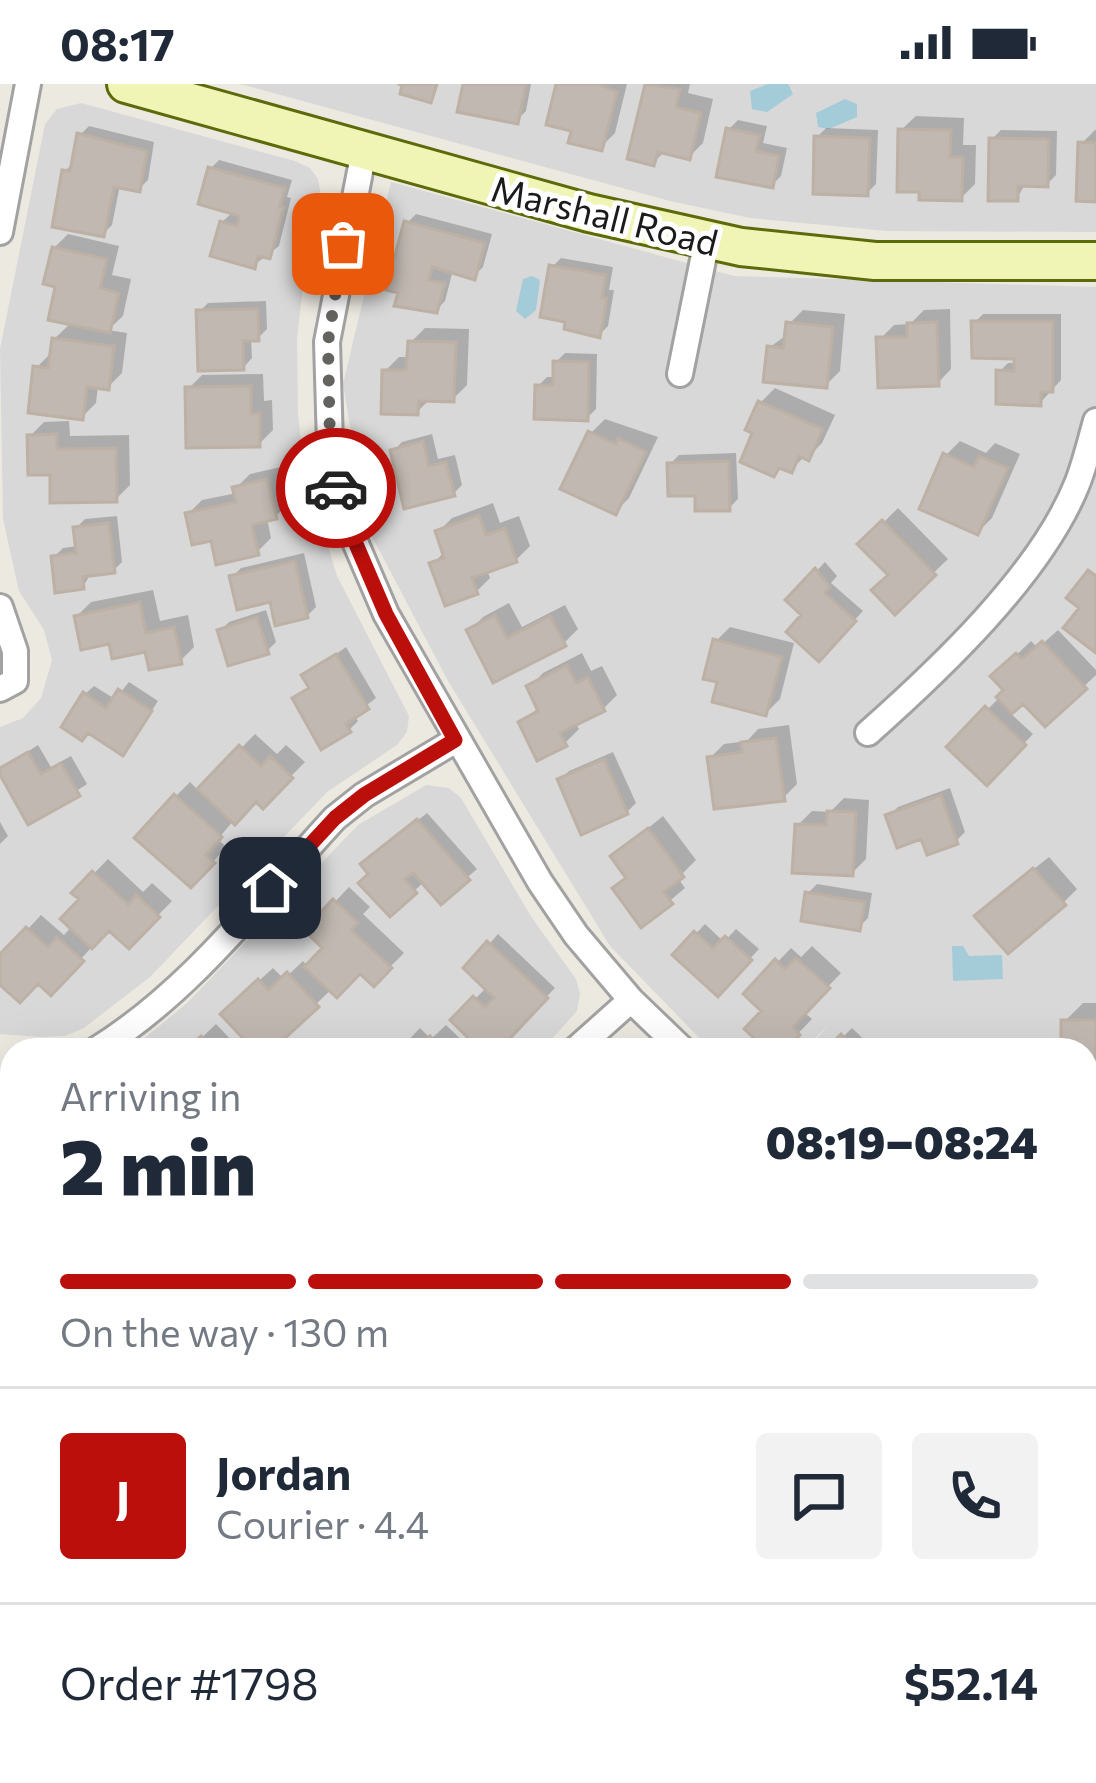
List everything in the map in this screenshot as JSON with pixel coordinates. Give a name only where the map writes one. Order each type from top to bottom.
[{"type":"street","points":[[0,232],[28,84]]},
{"type":"street","name":"Marshall Road","points":[[126,84],[589,213],[706,240],[796,255],[875,260],[1096,262]]},
{"type":"street","points":[[364,151],[328,342],[330,445],[338,502],[386,614],[540,882],[576,935],[671,1038]]},
{"type":"street","points":[[680,374],[706,240]]},
{"type":"street","points":[[868,733],[928,679],[1028,568],[1076,487],[1096,421]]},
{"type":"street","points":[[0,608],[15,651],[15,681],[0,689]]},
{"type":"street","points":[[115,1038],[173,992],[335,818],[455,740]]},
{"type":"street","points":[[588,1038],[631,1000]]},
{"type":"shaded area","points":[[240,84],[1096,84],[1096,232],[887,231],[750,218],[670,201]]},
{"type":"shaded area","points":[[81,103],[295,161],[310,168],[318,179],[322,202],[304,279],[297,338],[303,462],[337,576],[409,716],[407,732],[397,745],[327,792],[150,977],[84,1028],[65,1036],[40,1037],[0,1034],[0,727],[23,718],[41,698],[52,660],[44,630],[19,591],[3,519],[0,349],[45,124],[57,109]]},
{"type":"shaded area","points":[[391,182],[734,276],[1096,287],[1096,1038],[817,1038],[829,1025],[815,1038],[699,1038],[610,946],[448,681],[367,527],[343,384]]},
{"type":"shaded area","points":[[426,785],[449,788],[461,798],[532,918],[576,979],[577,1011],[553,1038],[145,1038],[187,1003],[358,825]]},
{"type":"water","points":[[768,84],[788,84],[793,94],[767,112],[752,109],[750,91]]},
{"type":"water","points":[[845,99],[857,104],[857,117],[829,129],[818,127],[816,113]]},
{"type":"water","points":[[523,279],[540,280],[536,310],[525,319],[516,311]]},
{"type":"water","points":[[952,946],[963,946],[969,956],[1002,955],[1003,979],[953,981]]},
{"type":"building","points":[[398,84],[437,84],[431,103],[400,94],[402,85]]},
{"type":"building","points":[[463,84],[526,84],[518,124],[457,112]]},
{"type":"building","points":[[556,84],[599,84],[617,92],[602,151],[568,143],[571,131],[546,125]]},
{"type":"building","points":[[645,84],[680,89],[676,107],[701,113],[690,160],[658,152],[654,166],[627,159]]},
{"type":"building","points":[[726,128],[760,135],[756,151],[779,156],[773,188],[716,177]]},
{"type":"building","points":[[898,129],[951,130],[950,157],[963,157],[962,201],[919,200],[919,192],[897,192]]},
{"type":"building","points":[[77,133],[147,151],[140,192],[114,187],[104,237],[52,227],[62,170],[70,171]]},
{"type":"building","points":[[814,136],[870,138],[868,196],[813,194]]},
{"type":"building","points":[[989,138],[1049,139],[1048,187],[1018,186],[1018,201],[988,201]]},
{"type":"building","points":[[1078,142],[1096,143],[1096,202],[1076,201]]},
{"type":"building","points":[[208,167],[285,188],[270,259],[258,256],[255,269],[210,256],[220,221],[237,226],[239,216],[198,204]]},
{"type":"building","points":[[404,221],[485,243],[475,280],[432,267],[429,280],[445,283],[437,313],[394,306],[398,293],[386,290]]},
{"type":"building","points":[[52,247],[107,259],[100,288],[119,293],[110,333],[48,320],[55,287],[43,284]]},
{"type":"building","points":[[549,265],[606,275],[600,338],[540,317]]},
{"type":"building","points":[[258,309],[259,341],[243,341],[244,370],[198,371],[196,310]]},
{"type":"building","points":[[971,321],[1053,321],[1053,392],[1041,392],[1041,406],[996,404],[996,370],[1014,371],[1014,359],[972,358]]},
{"type":"building","points":[[786,322],[833,327],[827,388],[763,382],[767,346],[783,348]]},
{"type":"building","points":[[937,322],[939,386],[878,388],[876,337],[907,337],[907,323]]},
{"type":"building","points":[[52,338],[114,346],[109,390],[87,387],[83,420],[28,413],[33,366],[48,368]]},
{"type":"building","points":[[408,341],[456,342],[454,402],[419,401],[418,415],[381,414],[382,370],[406,370]]},
{"type":"building","points":[[553,361],[589,362],[588,421],[534,419],[535,385],[553,385]]},
{"type":"building","points":[[251,386],[251,414],[260,413],[260,447],[186,448],[185,387]]},
{"type":"building","points":[[758,401],[823,429],[809,461],[799,456],[792,473],[779,468],[774,477],[740,462],[752,433],[745,430]]},
{"type":"building","points":[[588,431],[616,444],[618,438],[646,452],[616,515],[560,489]]},
{"type":"building","points":[[57,434],[57,449],[116,448],[117,502],[50,503],[50,475],[28,475],[27,435]]},
{"type":"building","points":[[423,441],[429,466],[446,462],[455,496],[404,509],[390,450]]},
{"type":"building","points":[[943,453],[974,467],[979,456],[1008,468],[978,535],[919,509]]},
{"type":"building","points":[[729,461],[730,511],[695,511],[695,496],[668,496],[667,463]]},
{"type":"building","points":[[267,479],[277,519],[252,525],[259,555],[216,565],[211,541],[192,545],[185,513],[236,502],[232,487]]},
{"type":"building","points":[[479,515],[486,535],[505,528],[517,562],[472,578],[478,594],[445,606],[429,563],[444,558],[435,531]]},
{"type":"building","points":[[882,520],[936,575],[895,615],[871,590],[888,575],[857,544]]},
{"type":"building","points":[[109,523],[115,573],[83,577],[84,589],[55,593],[51,556],[76,553],[73,527]]},
{"type":"building","points":[[295,561],[308,618],[275,626],[270,602],[237,610],[229,576]]},
{"type":"building","points":[[815,568],[830,587],[825,593],[856,621],[819,662],[786,632],[801,615],[785,600]]},
{"type":"building","points":[[1088,570],[1096,576],[1096,653],[1063,628],[1079,608],[1066,598]]},
{"type":"building","points":[[140,602],[146,633],[174,627],[182,664],[149,670],[145,652],[112,659],[109,644],[81,650],[74,616]]},
{"type":"building","points":[[495,615],[507,638],[550,616],[566,646],[493,683],[466,630]]},
{"type":"building","points":[[257,617],[269,654],[228,666],[217,630]]},
{"type":"building","points":[[713,639],[782,657],[766,716],[712,702],[717,682],[703,679]]},
{"type":"building","points":[[1042,641],[1087,689],[1045,727],[1023,704],[1012,714],[996,697],[1003,690],[990,676],[1016,653],[1022,659]]},
{"type":"building","points":[[336,654],[369,709],[346,724],[351,732],[321,750],[292,698],[309,688],[301,675]]},
{"type":"building","points":[[567,665],[576,683],[588,677],[605,711],[560,733],[567,746],[537,761],[518,722],[538,711],[526,686]]},
{"type":"building","points":[[118,689],[152,711],[123,756],[88,733],[82,741],[61,727],[83,692],[106,708]]},
{"type":"building","points":[[985,706],[1026,745],[987,786],[946,747]]},
{"type":"building","points":[[776,738],[785,801],[714,809],[707,757],[742,752],[741,742]]},
{"type":"building","points":[[239,745],[261,766],[270,756],[293,778],[263,809],[256,802],[235,825],[197,789]]},
{"type":"building","points":[[28,752],[41,774],[61,763],[80,796],[28,825],[0,768]]},
{"type":"building","points":[[604,759],[628,814],[581,835],[557,779]]},
{"type":"building","points":[[174,794],[222,837],[206,855],[215,863],[191,888],[134,838]]},
{"type":"building","points":[[941,795],[958,844],[927,855],[921,839],[897,848],[885,815]]},
{"type":"building","points":[[827,811],[856,812],[853,876],[792,873],[795,824],[826,825]]},
{"type":"building","points":[[417,819],[470,880],[441,905],[413,873],[405,879],[417,893],[390,917],[358,883],[368,874],[360,864]]},
{"type":"building","points":[[648,828],[684,877],[664,892],[673,904],[641,928],[612,888],[626,878],[610,856]]},
{"type":"building","points":[[1033,868],[1066,905],[1008,954],[974,916]]},
{"type":"building","points":[[92,871],[128,904],[136,895],[160,917],[129,949],[109,931],[92,949],[60,919],[79,899],[71,893]]},
{"type":"building","points":[[805,892],[865,902],[860,931],[801,921]]},
{"type":"building","points":[[333,899],[358,923],[351,930],[392,968],[374,987],[360,974],[337,998],[304,967],[322,948],[304,930]]},
{"type":"building","points":[[26,927],[48,947],[57,937],[84,961],[51,996],[38,984],[20,1003],[0,985],[0,954]]},
{"type":"building","points":[[694,931],[713,948],[725,936],[752,960],[718,997],[672,955]]},
{"type":"building","points":[[487,941],[548,998],[510,1038],[468,1038],[450,1020],[473,996],[485,1007],[494,998],[463,968]]},
{"type":"building","points":[[796,958],[830,988],[793,1027],[800,1035],[797,1038],[754,1038],[744,1029],[761,1011],[743,994],[775,959],[785,969]]},
{"type":"building","points":[[287,972],[319,1007],[285,1038],[243,1038],[220,1014],[258,979],[268,990]]},
{"type":"building","points":[[1061,1020],[1096,1020],[1096,1038],[1061,1038]]},
{"type":"way so far","points":[[336,488],[330,445],[328,342],[343,244]]},
{"type":"route","points":[[270,888],[335,818],[455,740],[386,614],[336,488]]}]
